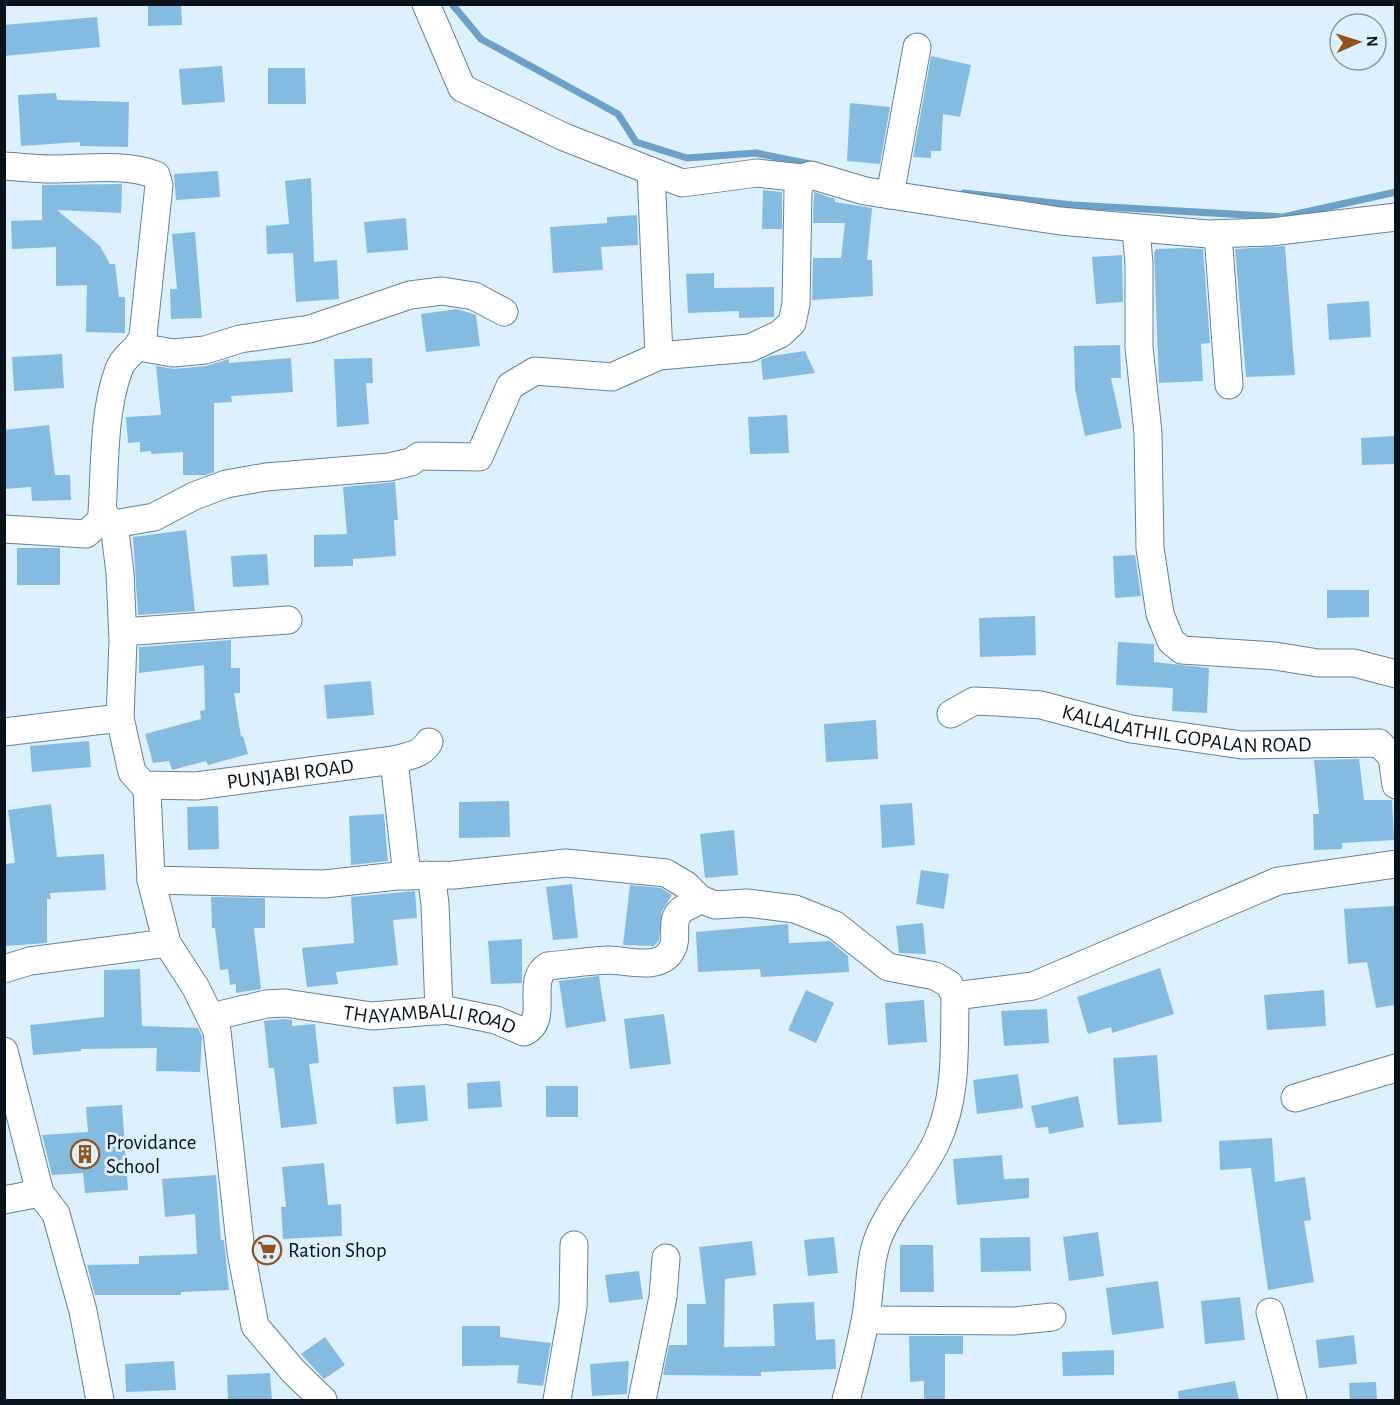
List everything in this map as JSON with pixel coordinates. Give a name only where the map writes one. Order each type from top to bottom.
[{"type":"street","points":[[426,4],[462,88],[564,137],[682,183],[757,173],[802,178],[811,175],[891,186],[1060,221],[1218,234],[1270,232],[1395,217]]},
{"type":"street","points":[[891,186],[917,47]]},
{"type":"street","points":[[4,166],[48,169],[118,168],[156,175],[159,185],[147,317],[139,347],[124,359],[113,391],[105,472],[102,513],[110,520],[120,573],[123,632],[120,718],[132,771],[147,789],[151,880],[167,943],[196,988],[218,1031],[241,1252],[255,1326],[294,1372],[323,1401]]},
{"type":"street","points":[[651,171],[659,356]]},
{"type":"street","points":[[4,529],[86,534],[110,520],[154,517],[194,496],[226,484],[266,477],[389,467],[411,462],[419,456],[479,457],[510,386],[534,371],[612,377],[659,356],[750,348],[780,334],[792,323],[796,304],[798,191],[802,178]]},
{"type":"street","points":[[1136,229],[1139,347],[1148,433],[1150,549],[1160,614],[1171,641],[1182,650],[1275,656],[1318,663],[1354,663],[1395,674]]},
{"type":"street","points":[[1218,234],[1228,385]]},
{"type":"street","points":[[139,347],[173,353],[205,350],[240,339],[310,329],[410,294],[442,291],[474,296],[504,312]]},
{"type":"street","points":[[123,632],[288,620]]},
{"type":"street","name":"KALLALATHIL GOPALAN ROAD","points":[[951,714],[974,701],[997,702],[1041,705],[1131,729],[1242,745],[1378,742],[1392,757],[1395,785]]},
{"type":"street","points":[[4,732],[120,718]]},
{"type":"street","name":"PUNJABI ROAD","points":[[144,785],[196,786],[394,760],[418,753],[425,749],[429,742]]},
{"type":"street","points":[[394,760],[417,876]]},
{"type":"street","points":[[151,880],[324,885],[417,876],[454,876],[566,863],[626,867],[666,873],[686,885],[700,899],[715,905],[747,903],[795,909],[835,925],[888,967],[935,975],[949,984],[956,996],[950,1111],[922,1168],[890,1214],[878,1237],[872,1261],[866,1320],[846,1401]]},
{"type":"street","points":[[956,996],[1033,986],[1278,881],[1395,864]]},
{"type":"street","points":[[417,876],[432,881],[439,1011]]},
{"type":"street","name":"THAYAMBALLI ROAD","points":[[211,1017],[266,1004],[285,1003],[372,1016],[439,1011],[477,1015],[524,1032],[531,1029],[537,1018],[538,978],[542,970],[548,966],[610,960],[641,964],[665,957],[673,948],[677,914],[684,908],[693,906],[700,899]]},
{"type":"street","points":[[4,969],[30,961],[167,943]]},
{"type":"street","points":[[4,1051],[40,1193],[56,1214],[83,1311],[100,1401]]},
{"type":"street","points":[[1295,1098],[1395,1068]]},
{"type":"street","points":[[4,1200],[40,1193]]},
{"type":"street","points":[[557,1401],[573,1307],[574,1245]]},
{"type":"street","points":[[642,1401],[663,1297],[666,1258]]},
{"type":"street","points":[[1270,1312],[1293,1401]]},
{"type":"street","points":[[866,1320],[990,1321],[1053,1317]]},
{"type":"building","points":[[148,4],[181,4],[182,25],[148,26]]},
{"type":"building","points":[[97,17],[100,47],[4,56],[4,25]]},
{"type":"building","points":[[931,56],[971,65],[960,117],[943,114],[941,151],[931,151],[931,158],[913,157]]},
{"type":"building","points":[[222,66],[225,102],[182,105],[179,69]]},
{"type":"building","points":[[268,68],[305,68],[306,104],[268,104]]},
{"type":"building","points":[[56,93],[57,100],[129,102],[128,147],[80,146],[80,142],[21,146],[18,95]]},
{"type":"building","points":[[850,103],[890,107],[880,164],[847,161]]},
{"type":"building","points":[[218,171],[220,197],[176,200],[174,174]]},
{"type":"building","points":[[311,178],[314,262],[337,260],[339,299],[296,302],[293,253],[267,254],[266,226],[289,224],[285,181]]},
{"type":"building","points":[[122,184],[121,213],[57,210],[100,246],[110,264],[115,264],[119,297],[125,297],[125,333],[86,332],[87,285],[56,286],[56,247],[12,249],[11,221],[42,220],[42,185]]},
{"type":"building","points":[[763,190],[782,192],[782,229],[762,229]]},
{"type":"building","points":[[814,192],[835,199],[835,202],[872,208],[867,260],[872,260],[873,296],[812,300],[813,258],[841,258],[845,223],[813,223]]},
{"type":"building","points":[[637,215],[638,245],[601,247],[603,270],[553,273],[550,227],[607,223],[607,217]]},
{"type":"building","points":[[406,218],[408,250],[367,253],[364,222]]},
{"type":"building","points":[[195,232],[202,318],[171,319],[170,289],[177,289],[172,234]]},
{"type":"building","points":[[1285,246],[1295,375],[1246,377],[1235,249]]},
{"type":"building","points":[[1156,249],[1203,249],[1210,343],[1201,344],[1203,381],[1159,383],[1154,253]]},
{"type":"building","points":[[1122,255],[1123,302],[1096,304],[1092,257]]},
{"type":"building","points":[[714,273],[714,288],[774,287],[774,317],[739,318],[739,311],[688,313],[686,274]]},
{"type":"building","points":[[1369,301],[1371,337],[1329,340],[1327,304]]},
{"type":"building","points":[[457,309],[476,315],[480,346],[426,352],[421,314]]},
{"type":"building","points":[[1120,345],[1121,378],[1111,378],[1122,428],[1085,436],[1075,389],[1074,346]]},
{"type":"building","points":[[805,351],[815,373],[763,380],[761,360],[771,356]]},
{"type":"building","points":[[62,354],[64,388],[14,391],[12,357]]},
{"type":"building","points":[[291,358],[293,392],[231,396],[232,402],[214,403],[214,472],[206,475],[183,475],[183,452],[151,454],[151,451],[140,452],[140,442],[128,443],[126,417],[161,415],[156,366],[174,369],[206,366],[229,359],[229,363]]},
{"type":"building","points":[[372,358],[373,383],[366,383],[369,424],[337,427],[334,359]]},
{"type":"building","points":[[787,415],[789,453],[750,454],[748,417]]},
{"type":"building","points":[[49,425],[55,475],[70,475],[71,500],[32,501],[31,487],[4,489],[4,430]]},
{"type":"building","points":[[1395,436],[1395,464],[1362,465],[1361,438]]},
{"type":"building","points":[[395,482],[398,520],[394,520],[396,556],[353,559],[353,566],[314,567],[314,535],[347,534],[343,487]]},
{"type":"building","points":[[186,530],[195,611],[138,615],[133,537]]},
{"type":"building","points":[[17,548],[60,548],[60,585],[17,585]]},
{"type":"building","points":[[267,554],[269,585],[233,587],[231,556]]},
{"type":"building","points":[[1135,555],[1141,596],[1115,598],[1113,556]]},
{"type":"building","points":[[1327,590],[1369,590],[1369,617],[1327,618]]},
{"type":"building","points":[[1035,616],[1036,655],[980,657],[979,618]]},
{"type":"building","points":[[231,640],[231,668],[240,668],[240,693],[234,693],[241,737],[243,736],[248,754],[208,765],[206,761],[172,770],[169,761],[153,763],[145,734],[201,719],[200,711],[205,710],[204,665],[139,673],[139,647]]},
{"type":"building","points":[[1118,642],[1154,644],[1154,662],[1209,668],[1207,713],[1172,711],[1173,688],[1116,685]]},
{"type":"building","points":[[371,681],[374,715],[327,719],[324,685]]},
{"type":"building","points":[[876,720],[878,759],[826,762],[824,724]]},
{"type":"building","points":[[89,741],[91,767],[32,772],[30,746]]},
{"type":"building","points":[[1359,759],[1364,800],[1392,800],[1394,840],[1342,843],[1342,849],[1314,850],[1313,814],[1319,814],[1314,760]]},
{"type":"building","points":[[509,801],[510,837],[459,838],[459,802]]},
{"type":"building","points":[[912,803],[915,845],[882,848],[880,805]]},
{"type":"building","points":[[51,804],[57,857],[104,854],[106,890],[50,893],[51,899],[47,899],[47,943],[6,946],[4,864],[15,863],[8,810]]},
{"type":"building","points":[[218,806],[219,849],[188,850],[187,807]]},
{"type":"building","points":[[384,814],[388,861],[351,865],[349,816]]},
{"type":"building","points":[[734,830],[738,875],[705,878],[700,834]]},
{"type":"building","points":[[921,870],[949,874],[944,909],[916,904]]},
{"type":"building","points":[[572,884],[578,938],[553,940],[546,887]]},
{"type":"building","points":[[630,885],[661,888],[672,895],[662,911],[659,940],[654,946],[623,945]]},
{"type":"building","points":[[415,891],[417,918],[393,920],[398,965],[336,972],[338,984],[307,987],[302,948],[354,943],[351,897]]},
{"type":"building","points":[[211,897],[265,898],[265,928],[254,928],[261,989],[236,993],[236,984],[230,985],[228,969],[220,970],[215,928],[212,928]]},
{"type":"building","points":[[1395,906],[1395,1005],[1376,1008],[1367,962],[1348,964],[1344,909]]},
{"type":"building","points":[[923,923],[926,954],[899,953],[896,926]]},
{"type":"building","points":[[788,924],[789,943],[830,941],[848,956],[849,972],[761,977],[760,969],[698,972],[696,932]]},
{"type":"building","points":[[522,939],[522,983],[491,984],[488,941]]},
{"type":"building","points":[[1160,968],[1174,1014],[1112,1033],[1111,1027],[1088,1034],[1077,997]]},
{"type":"building","points":[[140,969],[142,1026],[198,1028],[202,1036],[200,1072],[156,1071],[157,1048],[81,1049],[81,1051],[33,1055],[30,1025],[104,1017],[104,970]]},
{"type":"building","points":[[599,976],[606,1021],[566,1028],[559,981]]},
{"type":"building","points":[[806,990],[834,1003],[816,1043],[788,1030]]},
{"type":"building","points":[[1324,990],[1326,1026],[1267,1030],[1264,995]]},
{"type":"building","points":[[924,1000],[927,1042],[888,1045],[885,1003]]},
{"type":"building","points":[[1047,1009],[1049,1043],[1004,1046],[1001,1011]]},
{"type":"building","points":[[664,1014],[671,1064],[630,1069],[624,1019]]},
{"type":"building","points":[[292,1020],[292,1026],[315,1024],[319,1063],[309,1064],[317,1124],[281,1128],[274,1068],[269,1068],[264,1021]]},
{"type":"building","points":[[1157,1055],[1162,1122],[1118,1125],[1113,1058]]},
{"type":"building","points":[[1018,1074],[1023,1108],[977,1114],[973,1080]]},
{"type":"building","points":[[500,1081],[502,1107],[468,1109],[467,1083]]},
{"type":"building","points":[[425,1085],[428,1121],[396,1124],[393,1087]]},
{"type":"building","points":[[546,1086],[578,1086],[578,1117],[546,1117]]},
{"type":"building","points":[[1078,1096],[1084,1127],[1049,1134],[1048,1127],[1036,1128],[1031,1106]]},
{"type":"building","name":"Providance School","points":[[122,1105],[128,1190],[85,1193],[83,1173],[52,1175],[42,1135],[88,1132],[86,1107]]},
{"type":"building","points":[[1272,1138],[1275,1182],[1305,1177],[1311,1220],[1304,1221],[1314,1282],[1268,1290],[1251,1168],[1220,1170],[1219,1141]]},
{"type":"building","points":[[1002,1155],[1004,1179],[1029,1178],[1029,1198],[957,1205],[953,1159]]},
{"type":"building","points":[[324,1163],[328,1205],[341,1204],[342,1236],[283,1239],[281,1207],[286,1207],[282,1167]]},
{"type":"building","points":[[216,1175],[221,1240],[224,1240],[229,1290],[181,1292],[181,1295],[95,1295],[87,1265],[139,1264],[139,1256],[197,1254],[195,1214],[165,1217],[162,1179]]},
{"type":"building","points":[[1098,1232],[1104,1276],[1069,1281],[1063,1237]]},
{"type":"building","points":[[834,1237],[838,1273],[808,1276],[804,1240]]},
{"type":"building","points":[[1030,1237],[1031,1271],[981,1272],[980,1238]]},
{"type":"building","points":[[752,1241],[756,1275],[725,1279],[724,1347],[775,1346],[773,1304],[814,1302],[816,1340],[835,1339],[836,1369],[761,1372],[761,1376],[663,1375],[669,1345],[687,1345],[687,1304],[706,1304],[699,1247]]},
{"type":"building","points":[[900,1245],[933,1245],[934,1292],[900,1292]]},
{"type":"building","points":[[639,1271],[643,1299],[609,1303],[605,1275]]},
{"type":"building","points":[[1158,1281],[1164,1328],[1112,1335],[1106,1288]]},
{"type":"building","points":[[1240,1297],[1245,1340],[1205,1344],[1201,1301]]},
{"type":"building","points":[[462,1326],[500,1326],[500,1337],[551,1343],[543,1386],[517,1383],[519,1365],[462,1366]]},
{"type":"building","points":[[1354,1335],[1357,1364],[1319,1368],[1316,1340]]},
{"type":"building","points":[[909,1336],[963,1336],[963,1354],[945,1354],[945,1401],[924,1401],[924,1381],[910,1382]]},
{"type":"building","points":[[325,1337],[345,1365],[324,1379],[301,1354]]},
{"type":"building","points":[[1114,1350],[1114,1375],[1063,1376],[1062,1352]]},
{"type":"building","points":[[174,1361],[176,1390],[126,1392],[125,1364]]},
{"type":"building","points":[[629,1361],[627,1394],[592,1396],[590,1364]]},
{"type":"building","points":[[270,1373],[272,1401],[228,1401],[227,1375]]},
{"type":"building","points":[[1235,1381],[1239,1401],[1179,1401],[1178,1391]]},
{"type":"building","points":[[1376,1382],[1377,1399],[1350,1400],[1349,1383]]},
{"type":"waterway","points":[[452,4],[481,39],[618,114],[636,142],[687,158],[756,153],[815,165]]},
{"type":"waterway","points":[[964,193],[1073,205],[1283,217],[1396,192]]},
{"type":"place","name":"Providance School","points":[[85,1154]]},
{"type":"place","name":"Ration Shop","points":[[267,1250]]}]
